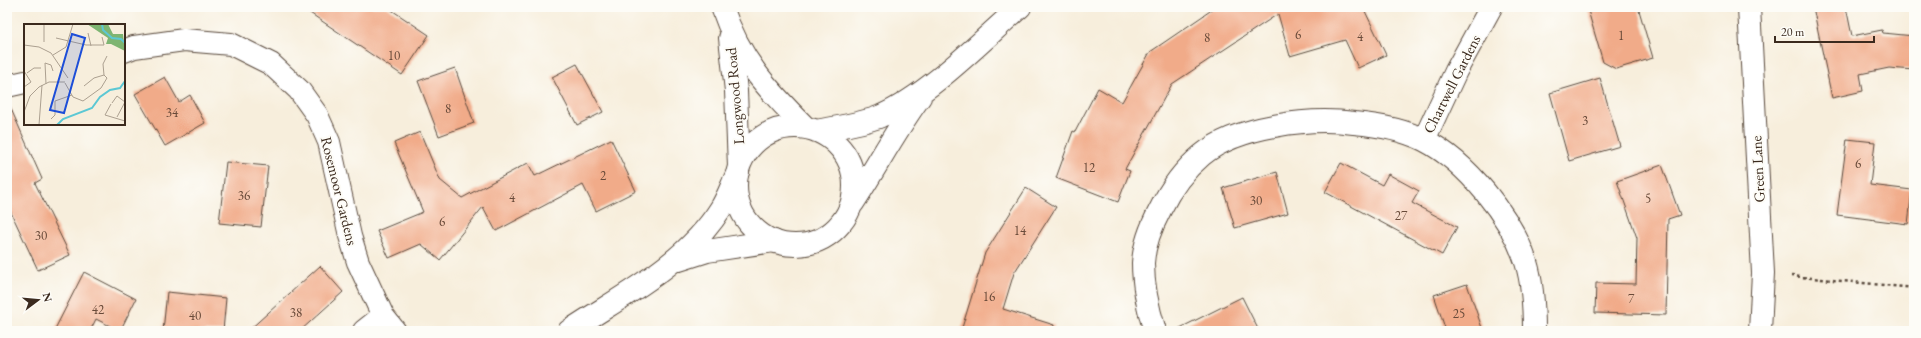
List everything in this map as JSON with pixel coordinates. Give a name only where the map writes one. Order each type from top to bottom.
[{"type":"street","points":[[569,331],[674,261],[703,233],[722,207],[747,152],[758,140],[773,131],[789,127],[811,129],[842,126],[881,116],[925,89],[1020,7]]},
{"type":"street","name":"Chartwell Gardens","points":[[1424,140],[1456,71],[1491,7]]},
{"type":"street","name":"Green Lane","points":[[1749,7],[1763,273],[1760,331]]},
{"type":"street","name":"Longwood Road","points":[[725,16],[751,68],[770,92],[811,129]]},
{"type":"street","name":"Longwood Road","points":[[725,16],[736,91],[738,170]]},
{"type":"street","name":"Rosemoor Gardens","points":[[125,51],[134,47],[184,40],[230,44],[271,64],[298,90],[317,115],[329,142],[358,262],[389,324],[364,331]]},
{"type":"street","points":[[7,86],[24,82]]},
{"type":"street","points":[[738,170],[736,189],[739,206],[747,221],[759,233],[774,241],[793,246],[812,243],[829,235],[843,221],[852,204],[875,169],[897,129],[925,89]]},
{"type":"street","name":"Chartwell Gardens","points":[[1155,331],[1149,311],[1144,284],[1143,261],[1156,216],[1168,193],[1186,171],[1203,154],[1223,142],[1245,133],[1267,127],[1315,121],[1340,121],[1366,124],[1424,140],[1445,154],[1467,173],[1503,216],[1517,241],[1526,262],[1532,287],[1534,331]]},
{"type":"street","points":[[811,129],[832,139],[844,152],[852,168],[854,186],[852,204]]},
{"type":"street","points":[[674,261],[707,251],[774,241]]},
{"type":"path","points":[[1763,273],[1914,288]]},
{"type":"building","points":[[301,7],[387,7],[429,35],[402,75]]},
{"type":"building","points":[[1216,7],[1363,7],[1386,55],[1358,68],[1345,40],[1290,56],[1278,14],[1172,84],[1125,169],[1130,171],[1118,202],[1056,178],[1073,131],[1075,132],[1098,88],[1122,102],[1150,52]]},
{"type":"building","points":[[1587,7],[1638,7],[1653,58],[1616,69],[1603,62]]},
{"type":"building","points":[[1813,7],[1846,7],[1852,36],[1882,30],[1883,33],[1914,36],[1914,70],[1889,68],[1860,74],[1863,91],[1832,98]]},
{"type":"building","points":[[577,64],[603,112],[577,125],[552,77]]},
{"type":"building","points":[[455,68],[474,123],[439,136],[418,81]]},
{"type":"building","points":[[165,77],[179,102],[190,95],[205,123],[165,146],[135,94]]},
{"type":"building","points":[[1600,78],[1620,146],[1569,161],[1550,93]]},
{"type":"building","points":[[7,100],[42,179],[35,183],[70,255],[38,270],[7,204]]},
{"type":"building","points":[[420,132],[440,180],[462,198],[528,163],[535,176],[611,139],[636,191],[596,211],[583,185],[496,231],[483,207],[440,260],[421,244],[389,258],[377,231],[423,212],[394,143]]},
{"type":"building","points":[[1847,139],[1875,142],[1870,185],[1912,190],[1908,224],[1837,215]]},
{"type":"building","points":[[226,162],[268,166],[261,227],[219,223]]},
{"type":"building","points":[[1341,163],[1382,185],[1388,174],[1419,191],[1412,203],[1457,227],[1442,255],[1325,192]]},
{"type":"building","points":[[1662,165],[1680,215],[1668,219],[1666,315],[1595,313],[1596,283],[1636,284],[1637,238],[1617,181]]},
{"type":"building","points":[[1277,172],[1288,213],[1235,228],[1223,188]]},
{"type":"building","points":[[1026,188],[1056,207],[1014,273],[1003,309],[1054,325],[1053,331],[961,331],[985,253]]},
{"type":"building","points":[[320,266],[343,292],[300,331],[248,331]]},
{"type":"building","points":[[84,272],[136,299],[120,331],[96,319],[90,331],[54,331]]},
{"type":"building","points":[[1467,284],[1483,331],[1446,331],[1434,295]]},
{"type":"building","points":[[167,292],[226,298],[223,331],[163,331]]},
{"type":"building","points":[[1242,297],[1259,331],[1174,331]]}]
